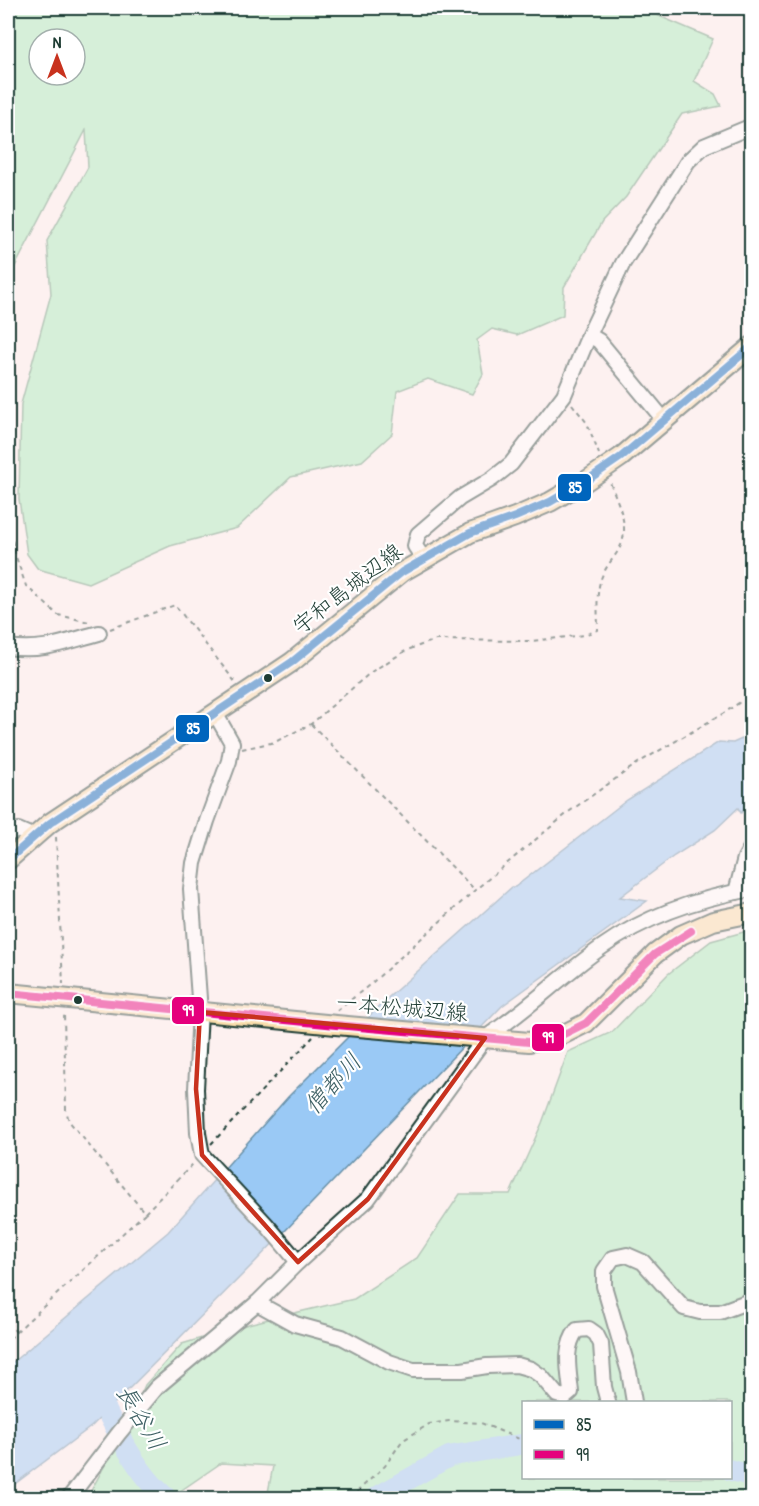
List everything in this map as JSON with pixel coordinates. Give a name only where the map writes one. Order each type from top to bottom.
[{"type":"main road","name":"宇和島城辺線","points":[[8,860],[51,823],[292,662],[368,598],[423,558],[470,533],[550,502],[621,457],[752,346]]},
{"type":"main road","name":"一本松城辺線","points":[[8,993],[529,1042],[564,1034],[586,1023],[655,954],[681,935],[713,921],[752,913]]},
{"type":"street","points":[[423,558],[415,546],[418,534],[460,498],[492,479],[511,464],[564,395],[623,263],[688,161],[704,146],[752,126]]},
{"type":"street","points":[[589,335],[599,341],[664,420]]},
{"type":"street","points":[[8,647],[42,649],[99,633]]},
{"type":"street","points":[[215,713],[232,743],[194,863],[191,889],[200,1012],[196,1089],[204,1156],[298,1262]]},
{"type":"street","points":[[8,834],[18,830],[34,837]]},
{"type":"street","points":[[736,892],[745,858],[752,846]]},
{"type":"street","points":[[69,1498],[157,1387],[257,1303],[298,1262],[368,1199],[486,1038],[603,947],[641,924],[674,909],[736,892],[752,890]]},
{"type":"street","points":[[634,1401],[629,1372],[604,1286],[604,1271],[613,1258],[627,1255],[643,1262],[684,1308],[700,1312],[720,1312],[752,1300]]},
{"type":"street","points":[[257,1303],[295,1324],[342,1337],[389,1362],[413,1370],[462,1370],[517,1365],[531,1369],[541,1376],[557,1395],[565,1397],[571,1392],[568,1356],[570,1340],[577,1330],[589,1329],[597,1334],[601,1344],[604,1387],[608,1401]]},
{"type":"path","points":[[231,750],[247,749],[275,742],[311,724],[371,672],[407,650],[436,640],[532,641],[584,635],[598,630],[598,596],[602,574],[615,558],[621,545],[624,528],[605,468],[587,423],[564,395]]},
{"type":"path","points":[[8,523],[26,586],[58,615],[93,624],[99,633],[175,605],[245,693]]},
{"type":"path","points":[[8,1340],[145,1214],[204,1156],[330,1025],[341,1008],[475,890],[595,793],[638,763],[752,694]]},
{"type":"path","points":[[311,724],[475,890]]},
{"type":"path","points":[[51,823],[56,838],[66,1110],[69,1121],[145,1214]]},
{"type":"path","points":[[8,1322],[16,1332]]},
{"type":"path","points":[[350,1498],[385,1466],[402,1441],[429,1424],[449,1421],[482,1423],[522,1440]]},
{"type":"highlighted area","points":[[200,1012],[485,1038],[368,1199],[298,1262],[202,1155],[196,1089]]},
{"type":"green space","points":[[8,8],[679,8],[659,16],[713,39],[694,81],[715,94],[721,106],[682,114],[626,197],[602,222],[564,287],[563,315],[517,335],[492,329],[477,340],[483,374],[472,394],[428,379],[397,391],[392,434],[362,461],[291,477],[237,528],[170,546],[88,583],[38,569],[27,554],[19,499],[21,404],[51,294],[47,241],[88,167],[86,130],[8,280]]},
{"type":"green space","points":[[751,930],[751,1498],[511,1498],[500,1496],[267,1498],[273,1466],[221,1463],[170,1498],[87,1498],[129,1421],[145,1385],[182,1344],[252,1323],[354,1299],[417,1258],[460,1194],[510,1194],[542,1123],[568,1052],[612,1032],[668,974],[711,941]]},
{"type":"water","name":"僧都川","points":[[751,735],[751,802],[741,813],[738,808],[715,830],[674,856],[620,897],[647,901],[502,1006],[255,1262],[92,1426],[8,1489],[8,1366],[168,1232],[288,1097],[381,1004],[512,887],[515,887],[627,800],[719,742],[733,743]]},
{"type":"waterway","name":"長谷川","points":[[94,1386],[116,1430],[135,1461],[167,1498]]},
{"type":"waterway","name":"長谷川","points":[[375,1498],[450,1456],[522,1444]]},
{"type":"waterway","name":"長谷川","points":[[732,1471],[752,1476]]},
{"type":"transit line","name":"85","points":[[8,860],[50,823],[292,662],[402,572],[470,533],[550,502],[621,457],[752,346]]},
{"type":"transit line","name":"99","points":[[8,993],[529,1042],[564,1034],[586,1023],[655,954],[691,931]]}]
